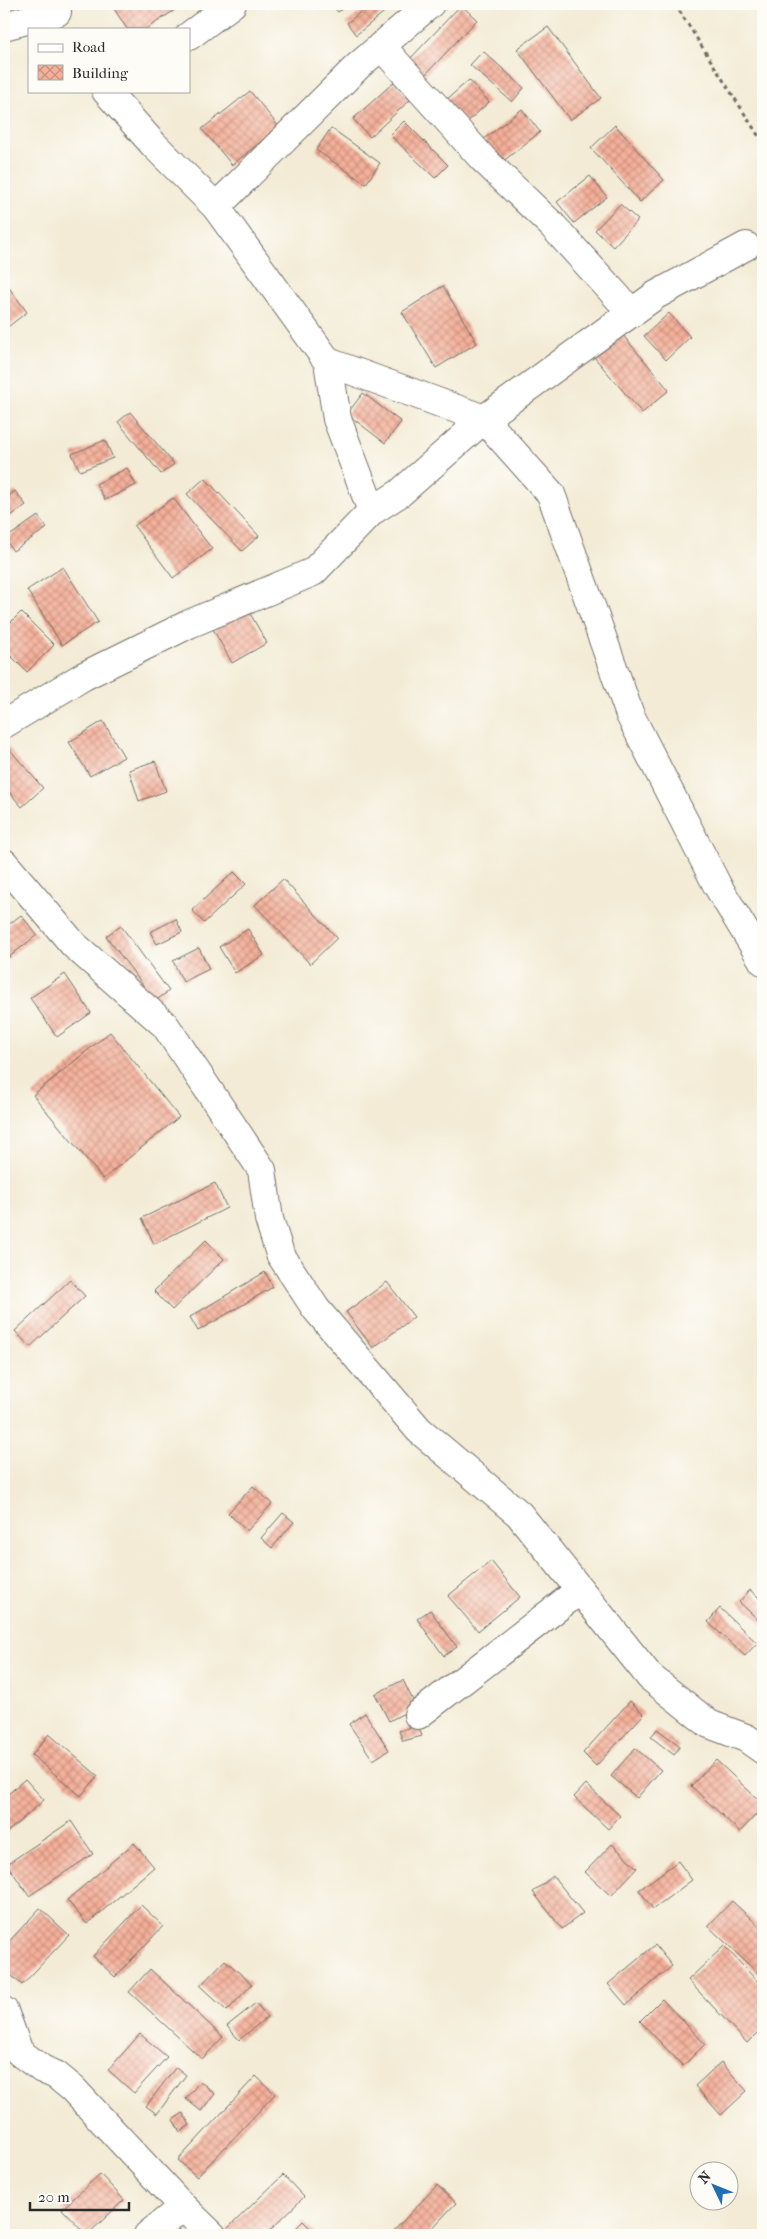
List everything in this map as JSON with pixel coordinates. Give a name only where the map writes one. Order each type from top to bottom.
[{"type":"street","points":[[190,35],[232,4]]},
{"type":"street","points":[[216,207],[357,67],[430,4]]},
{"type":"street","points":[[4,26],[59,15]]},
{"type":"street","points":[[382,46],[484,159],[552,225],[632,313]]},
{"type":"street","points":[[110,93],[154,145],[216,207],[328,362],[336,419],[372,512]]},
{"type":"street","points":[[4,724],[84,676],[180,629],[313,572],[372,512],[400,493],[484,420],[656,295],[746,246]]},
{"type":"street","points":[[328,362],[484,420],[551,494],[630,715],[717,886],[763,961]]},
{"type":"street","points":[[4,863],[74,945],[165,1025],[262,1170],[269,1219],[280,1254],[316,1309],[419,1430],[519,1514],[650,1677],[709,1724],[746,1738],[763,1750]]},
{"type":"street","points":[[418,1715],[580,1590]]},
{"type":"street","points":[[4,2011],[19,2052],[42,2070],[56,2075],[73,2089],[183,2207],[212,2235]]},
{"type":"street","points":[[148,2235],[183,2207]]},
{"type":"path","points":[[675,4],[763,144]]},
{"type":"building","points":[[111,4],[179,4],[181,6],[148,28],[126,28]]},
{"type":"building","points":[[331,4],[349,4],[338,12]]},
{"type":"building","points":[[370,4],[394,4],[356,35],[347,23]]},
{"type":"building","points":[[461,5],[477,20],[425,75],[409,60]]},
{"type":"building","points":[[548,27],[601,98],[570,120],[517,49]]},
{"type":"building","points":[[483,51],[524,88],[512,102],[470,65]]},
{"type":"building","points":[[469,80],[489,102],[465,124],[445,101]]},
{"type":"building","points":[[394,82],[410,100],[370,137],[353,119]]},
{"type":"building","points":[[250,91],[279,127],[232,165],[202,129]]},
{"type":"building","points":[[522,109],[540,132],[502,162],[484,139]]},
{"type":"building","points":[[404,121],[448,165],[435,178],[390,135]]},
{"type":"building","points":[[615,125],[664,180],[640,202],[591,148]]},
{"type":"building","points":[[331,128],[380,163],[366,184],[316,150]]},
{"type":"building","points":[[590,176],[607,197],[574,223],[557,202]]},
{"type":"building","points":[[620,204],[638,220],[613,247],[595,230]]},
{"type":"building","points":[[4,281],[27,312],[4,330]]},
{"type":"building","points":[[443,286],[477,343],[436,368],[402,312]]},
{"type":"building","points":[[669,313],[690,337],[666,360],[644,336]]},
{"type":"building","points":[[622,334],[669,390],[642,413],[594,357]]},
{"type":"building","points":[[363,393],[401,422],[385,443],[347,414]]},
{"type":"building","points":[[130,412],[174,464],[161,474],[118,422]]},
{"type":"building","points":[[105,440],[113,458],[80,471],[72,454]]},
{"type":"building","points":[[127,468],[136,485],[105,500],[96,484]]},
{"type":"building","points":[[205,478],[259,536],[242,551],[187,494]]},
{"type":"building","points":[[15,491],[26,505],[4,521],[4,500]]},
{"type":"building","points":[[173,498],[212,549],[173,578],[134,526]]},
{"type":"building","points":[[38,516],[47,528],[13,551],[5,539]]},
{"type":"building","points":[[63,567],[98,622],[62,645],[27,590]]},
{"type":"building","points":[[248,610],[267,643],[232,663],[213,629]]},
{"type":"building","points":[[21,612],[54,645],[27,672],[4,649],[4,629]]},
{"type":"building","points":[[103,721],[124,757],[90,776],[69,742]]},
{"type":"building","points":[[4,743],[43,788],[22,807],[4,786]]},
{"type":"building","points":[[155,761],[166,791],[139,801],[129,770]]},
{"type":"building","points":[[234,872],[246,884],[204,923],[192,910]]},
{"type":"building","points":[[283,879],[337,938],[310,964],[255,905]]},
{"type":"building","points":[[21,915],[37,935],[4,961],[4,928]]},
{"type":"building","points":[[176,919],[182,932],[157,944],[150,932]]},
{"type":"building","points":[[121,926],[169,991],[155,1001],[106,936]]},
{"type":"building","points":[[248,929],[264,955],[235,973],[219,947]]},
{"type":"building","points":[[199,948],[209,969],[183,982],[173,961]]},
{"type":"building","points":[[65,974],[91,1013],[57,1037],[30,998]]},
{"type":"building","points":[[110,1032],[179,1117],[103,1179],[33,1095]]},
{"type":"building","points":[[215,1183],[227,1208],[154,1244],[142,1218]]},
{"type":"building","points":[[206,1240],[224,1259],[172,1310],[154,1291]]},
{"type":"building","points":[[265,1272],[273,1287],[198,1331],[190,1317]]},
{"type":"building","points":[[70,1280],[85,1296],[30,1347],[15,1331]]},
{"type":"building","points":[[387,1282],[414,1317],[373,1348],[346,1312]]},
{"type":"building","points":[[253,1486],[272,1504],[247,1531],[228,1513]]},
{"type":"building","points":[[283,1513],[294,1522],[272,1548],[261,1538]]},
{"type":"building","points":[[491,1561],[520,1597],[478,1631],[448,1596]]},
{"type":"building","points":[[750,1590],[763,1601],[763,1624],[739,1602]]},
{"type":"building","points":[[720,1608],[757,1643],[745,1656],[708,1622]]},
{"type":"building","points":[[430,1610],[457,1647],[444,1656],[417,1619]]},
{"type":"building","points":[[403,1680],[416,1707],[389,1721],[375,1694]]},
{"type":"building","points":[[630,1701],[644,1714],[596,1766],[583,1753]]},
{"type":"building","points":[[365,1713],[389,1750],[373,1760],[349,1724]]},
{"type":"building","points":[[418,1725],[422,1736],[403,1741],[399,1731]]},
{"type":"building","points":[[657,1729],[680,1746],[674,1755],[651,1737]]},
{"type":"building","points":[[49,1734],[98,1776],[81,1796],[32,1755]]},
{"type":"building","points":[[635,1748],[661,1770],[637,1798],[611,1776]]},
{"type":"building","points":[[716,1760],[763,1804],[763,1807],[740,1832],[691,1786]]},
{"type":"building","points":[[25,1779],[44,1800],[4,1835],[4,1798]]},
{"type":"building","points":[[586,1784],[620,1816],[608,1829],[574,1797]]},
{"type":"building","points":[[71,1821],[93,1854],[29,1896],[7,1864]]},
{"type":"building","points":[[134,1843],[154,1867],[87,1924],[67,1900]]},
{"type":"building","points":[[612,1844],[637,1868],[611,1896],[585,1872]]},
{"type":"building","points":[[678,1861],[692,1880],[653,1909],[639,1890]]},
{"type":"building","points":[[553,1876],[583,1913],[562,1929],[533,1892]]},
{"type":"building","points":[[732,1901],[763,1930],[763,1978],[708,1926]]},
{"type":"building","points":[[141,1905],[163,1926],[115,1977],[93,1956]]},
{"type":"building","points":[[40,1908],[69,1935],[22,1985],[4,1969],[4,1947]]},
{"type":"building","points":[[655,1945],[672,1966],[626,2005],[608,1984]]},
{"type":"building","points":[[724,1946],[763,1987],[763,2027],[747,2043],[688,1980]]},
{"type":"building","points":[[225,1960],[252,1984],[227,2011],[200,1986]]},
{"type":"building","points":[[150,1969],[223,2037],[202,2059],[129,1992]]},
{"type":"building","points":[[662,1999],[705,2044],[683,2066],[640,2021]]},
{"type":"building","points":[[256,2003],[267,2017],[239,2040],[227,2026]]},
{"type":"building","points":[[140,2034],[167,2057],[134,2093],[108,2070]]},
{"type":"building","points":[[721,2062],[747,2091],[721,2115],[695,2086]]},
{"type":"building","points":[[176,2067],[186,2075],[157,2114],[146,2106]]},
{"type":"building","points":[[256,2076],[275,2094],[197,2177],[178,2160]]},
{"type":"building","points":[[200,2081],[215,2094],[201,2111],[186,2099]]},
{"type":"building","points":[[183,2113],[190,2125],[180,2132],[173,2120]]},
{"type":"building","points":[[100,2174],[124,2200],[87,2235],[62,2209]]},
{"type":"building","points":[[283,2175],[304,2197],[265,2235],[229,2235],[225,2231]]},
{"type":"building","points":[[437,2185],[456,2203],[426,2235],[390,2235]]},
{"type":"building","points":[[303,2221],[317,2235],[289,2235]]},
{"type":"building","points":[[177,2226],[184,2235],[162,2235]]}]
